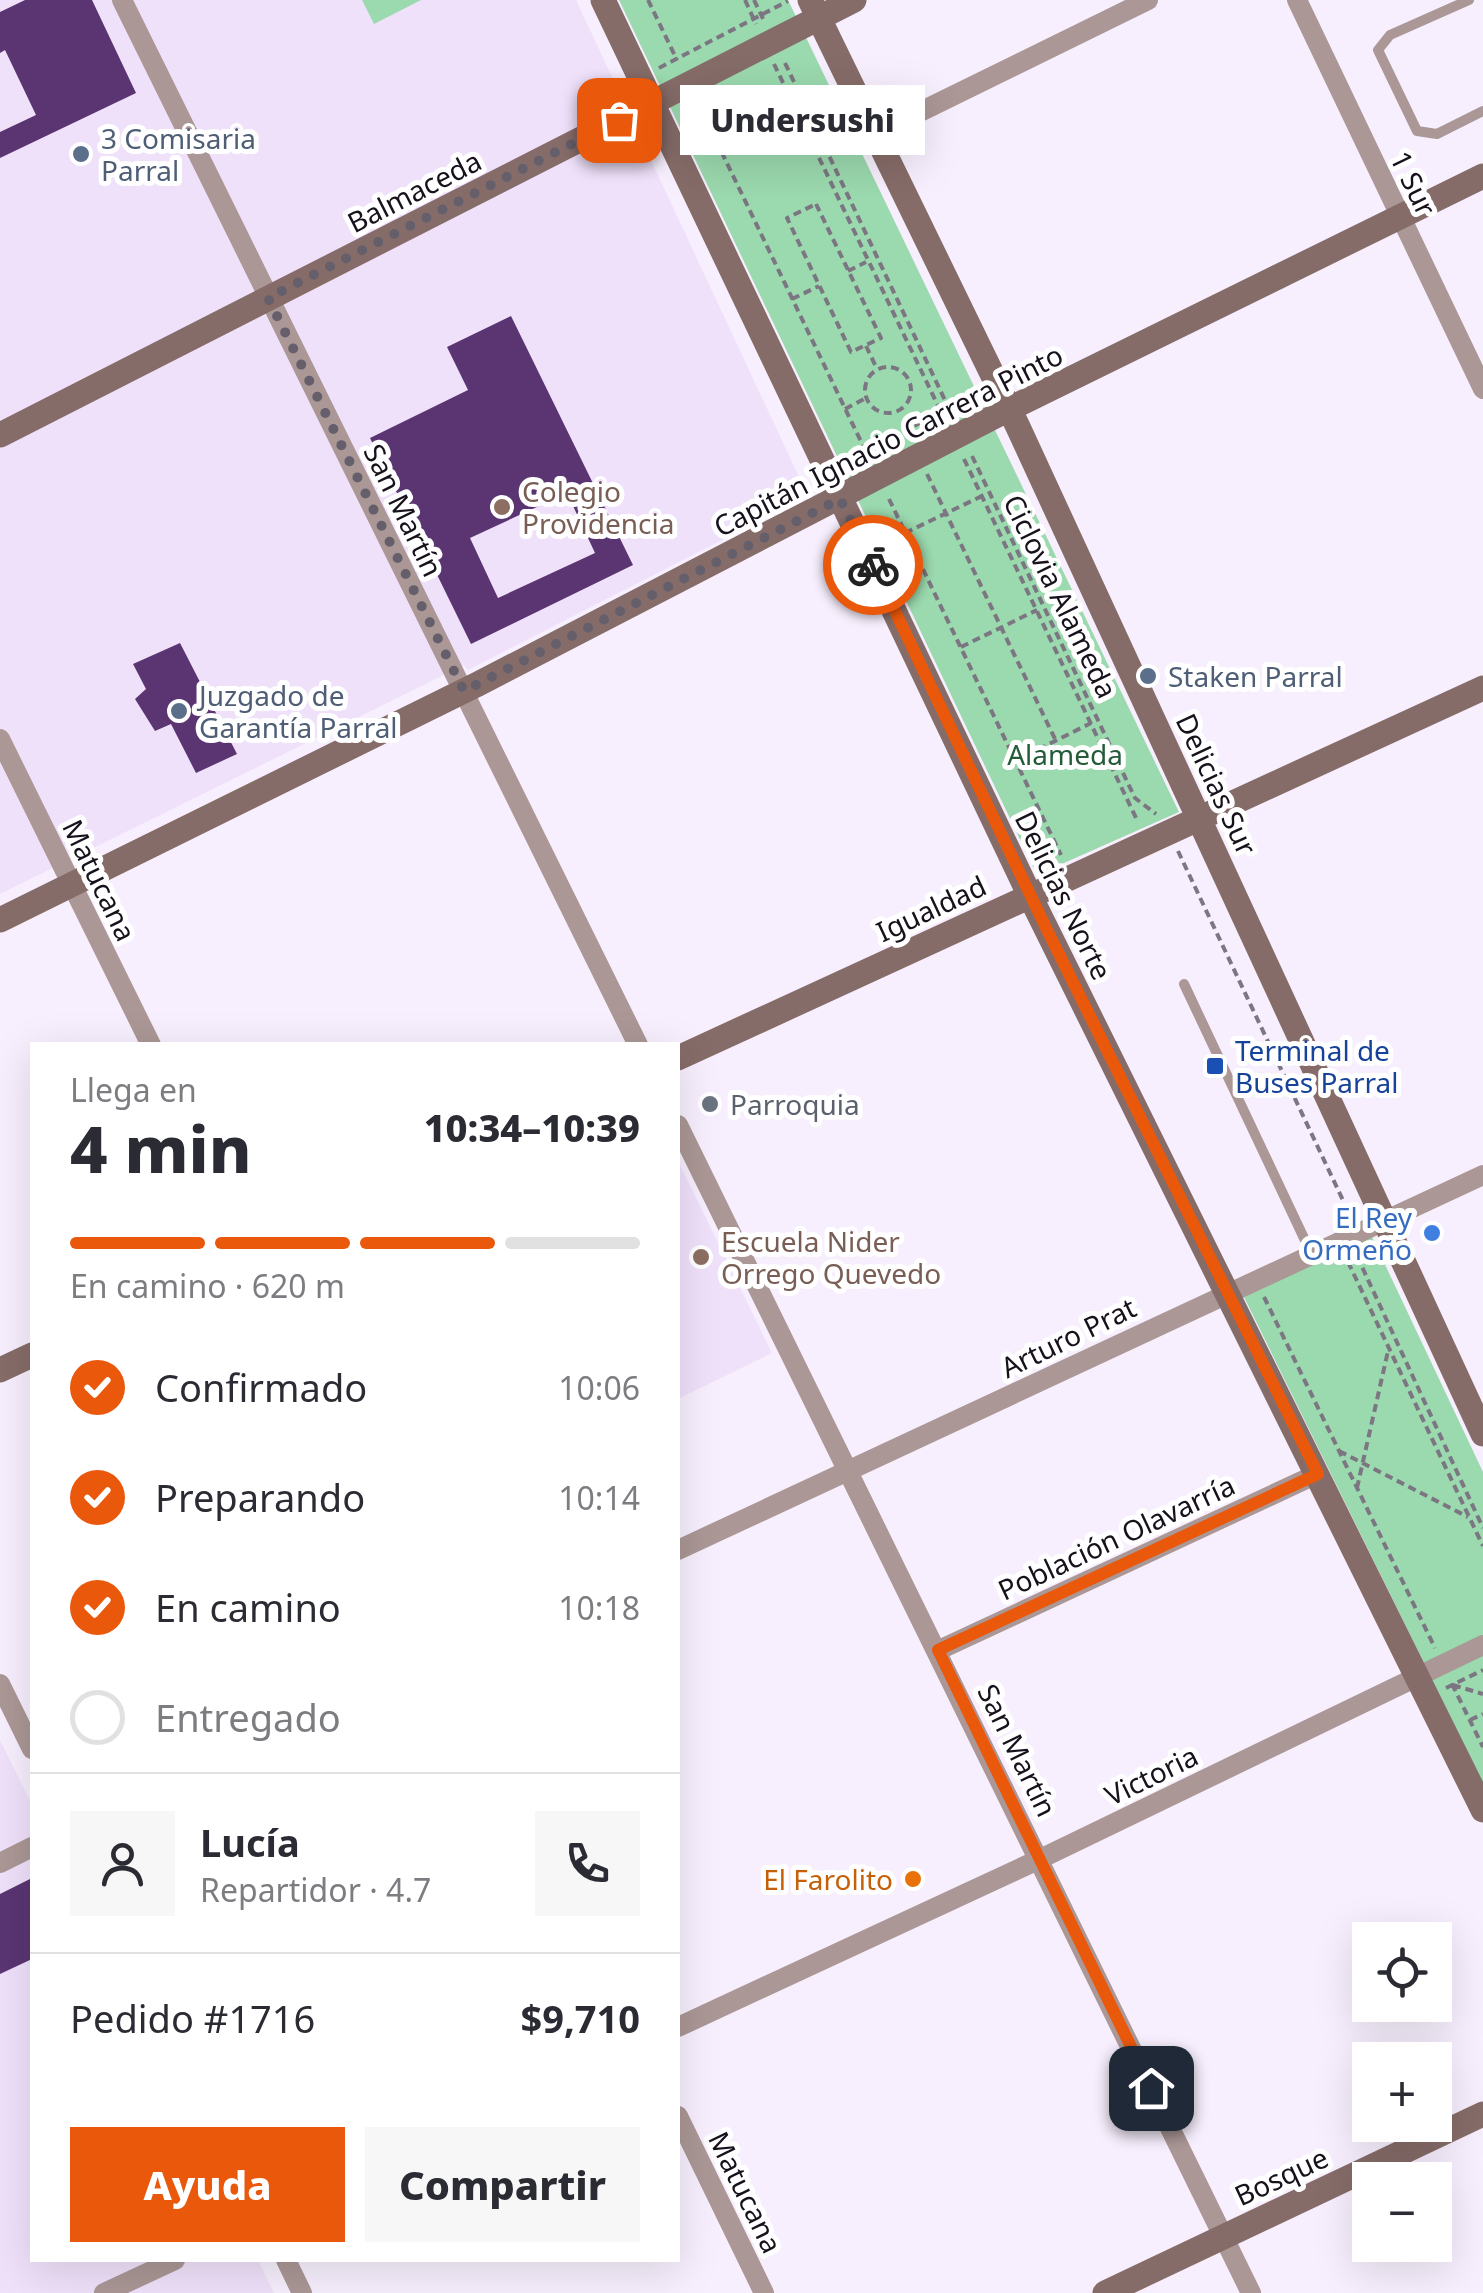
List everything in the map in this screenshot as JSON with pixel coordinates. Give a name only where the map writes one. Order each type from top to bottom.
[{"type":"street","name":"San Martín","points":[[122,0],[637,1042]]},
{"type":"street","name":"Delicias Norte","points":[[604,0],[1025,885],[1483,1810]]},
{"type":"street","name":"Balmaceda","points":[[0,435],[654,102],[694,95],[778,56],[819,19],[854,0]]},
{"type":"street","points":[[875,134],[1148,0]]},
{"type":"street","name":"1 Sur","points":[[1297,0],[1483,389]]},
{"type":"street","name":"Delicias Sur","points":[[819,19],[1004,399],[1175,822],[1368,1227],[1483,1434]]},
{"type":"street","name":"Capitán Ignacio Carrera Pinto","points":[[0,920],[464,691],[840,499],[962,445],[1004,399],[1401,218],[1483,176]]},
{"type":"street","name":"Igualdad","points":[[680,1057],[1025,885],[1483,688]]},
{"type":"street","name":"Matucana","points":[[0,739],[150,1042]]},
{"type":"street","name":"San Martín","points":[[680,1129],[1251,2293]]},
{"type":"street","name":"Arturo Prat","points":[[680,1549],[1483,1174]]},
{"type":"street","points":[[0,1370],[30,1356]]},
{"type":"street","name":"Población Olavarría","points":[[938,1650],[1318,1474]]},
{"type":"street","name":"Victoria","points":[[680,2026],[1423,1687],[1443,1664],[1483,1645]]},
{"type":"street","points":[[0,1684],[30,1745]]},
{"type":"street","points":[[0,1863],[30,1849]]},
{"type":"street","name":"Bosque","points":[[1105,2293],[1483,2114]]},
{"type":"street","name":"Matucana","points":[[680,2120],[764,2293]]},
{"type":"street","points":[[104,2293],[171,2262]]},
{"type":"street","points":[[287,2262],[302,2293]]},
{"type":"lane","points":[[1469,0],[1390,35],[1378,50],[1417,131],[1437,134],[1483,112]]},
{"type":"lane","points":[[1184,984],[1311,1253]]},
{"type":"path","points":[[648,0],[866,452]]},
{"type":"path","name":"Ciclovia Alameda","points":[[754,0],[949,407],[962,445],[1135,798],[1175,822],[1368,1227],[1357,1262],[1483,1528]]},
{"type":"path","points":[[759,74],[819,19]]},
{"type":"path","points":[[778,56],[940,412]]},
{"type":"path","points":[[694,95],[714,97]]},
{"type":"path","points":[[816,204],[880,338],[851,352],[819,286],[786,218],[816,204]]},
{"type":"path","points":[[848,271],[868,261]]},
{"type":"path","points":[[792,299],[819,286]]},
{"type":"path","points":[[866,345],[877,369]]},
{"type":"path","points":[[877,369],[898,369],[908,380],[908,401],[897,411],[876,410],[866,398],[866,383],[877,369]]},
{"type":"path","points":[[908,380],[922,373]]},
{"type":"path","points":[[845,409],[866,398]]},
{"type":"path","points":[[828,473],[949,407],[964,408],[1004,399]]},
{"type":"path","points":[[962,445],[982,496],[1137,820]]},
{"type":"path","points":[[928,474],[1056,740]]},
{"type":"path","points":[[887,495],[1061,855]]},
{"type":"path","points":[[906,534],[982,496]]},
{"type":"path","points":[[960,648],[1037,610]]},
{"type":"path","points":[[1015,761],[1091,724]]},
{"type":"path","points":[[1122,827],[1137,820],[1175,822]]},
{"type":"path","points":[[1025,885],[1061,855],[1076,848]]},
{"type":"path","points":[[1259,1002],[1368,1227]]},
{"type":"path","points":[[1357,1253],[1346,1258],[1483,1546]]},
{"type":"path","points":[[1262,1295],[1483,1747]]},
{"type":"path","points":[[1357,1488],[1388,1348]]},
{"type":"path","points":[[1339,1450],[1470,1518]]},
{"type":"path","points":[[1423,1687],[1453,1684],[1483,1670]]},
{"type":"path","points":[[1453,1684],[1483,1694]]},
{"type":"path","points":[[1470,1720],[1483,1714]]},
{"type":"shaded area","points":[[0,0],[576,0],[808,496],[468,670],[464,665],[0,894]]},
{"type":"shaded area","name":"Escuela Nider Orrego Quevedo","points":[[680,1165],[772,1353],[680,1398]]},
{"type":"shaded area","points":[[0,1740],[30,1801],[30,2262],[259,2262],[274,2293],[0,2293]]},
{"type":"green space","points":[[362,0],[421,0],[374,24]]},
{"type":"green space","name":"Alameda","points":[[619,0],[788,0],[1179,812],[1037,875]]},
{"type":"green space","points":[[1372,1237],[1483,1472],[1483,1783],[1243,1295]]},
{"type":"building","points":[[25,0],[92,0],[136,93],[0,158],[0,132],[36,115],[5,50],[0,53],[0,12]]},
{"type":"building","points":[[511,316],[633,565],[471,644],[370,438],[468,390],[447,347]],"holes":[[[567,493],[595,553],[498,598],[470,538]]]},
{"type":"building","name":"Juzgado de Garantía Parral","points":[[180,643],[237,754],[196,773],[171,724],[155,731],[135,699],[146,689],[133,664]]},
{"type":"building","points":[[30,1879],[30,1960],[0,1974],[0,1894]]},
{"type":"way so far","points":[[619,120],[268,298],[464,691],[840,499],[873,565]]},
{"type":"place","name":"Undersushi","points":[[619,120]]},
{"type":"place","name":"3 Comisaria Parral","points":[[81,154]]},
{"type":"place","name":"Colegio Providencia","points":[[502,507]]},
{"type":"place","name":"Staken Parral","points":[[1148,676]]},
{"type":"place","name":"Juzgado de Garantía Parral","points":[[179,711]]},
{"type":"place","name":"Terminal de Buses Parral","points":[[1215,1066]]},
{"type":"place","name":"Parroquia","points":[[710,1104]]},
{"type":"place","name":"El Rey Ormeño","points":[[1432,1233]]},
{"type":"place","name":"Escuela Nider Orrego Quevedo","points":[[701,1257]]},
{"type":"place","name":"El Farolito","points":[[913,1879]]},
{"type":"route","points":[[873,565],[1047,930],[1318,1474],[938,1650],[1151,2088]]}]
